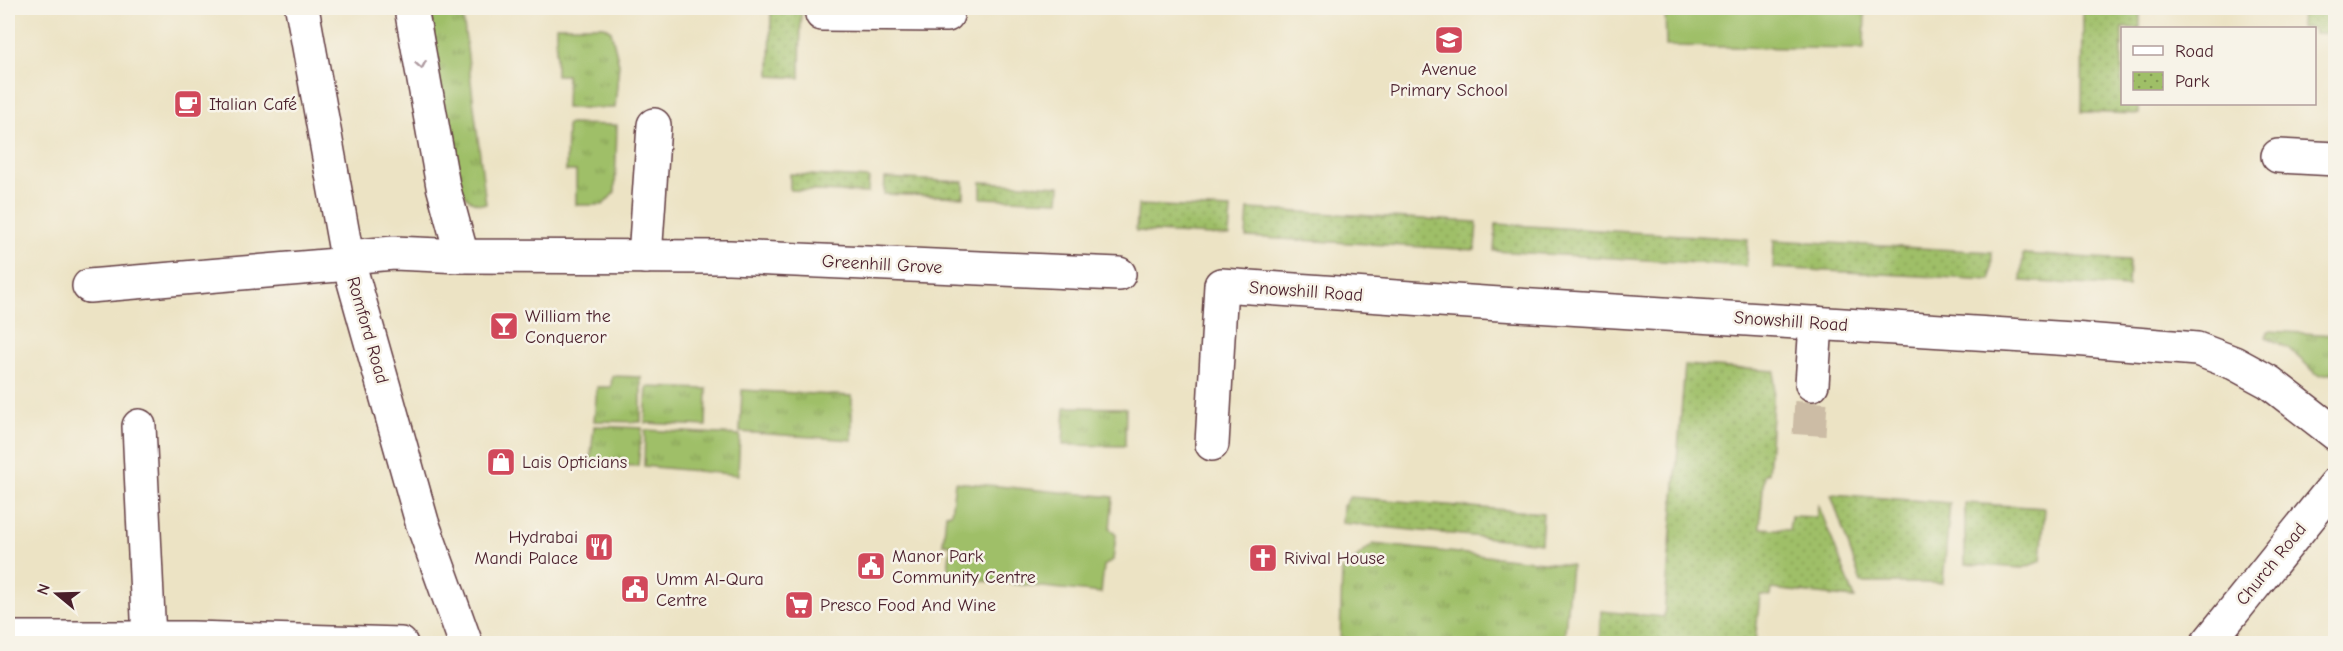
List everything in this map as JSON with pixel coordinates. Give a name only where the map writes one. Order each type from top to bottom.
[{"type":"street","name":"Romford Road","points":[[302,8],[348,261],[422,522],[466,644]]},
{"type":"street","points":[[411,8],[443,186],[462,256]]},
{"type":"street","points":[[822,14],[947,15],[947,8]]},
{"type":"street","points":[[645,257],[654,125]]},
{"type":"street","points":[[2278,156],[2336,159]]},
{"type":"street","name":"Greenhill Grove","points":[[89,286],[348,261],[394,253],[462,256],[729,257],[1119,274]]},
{"type":"street","name":"Snowshill Road","points":[[1212,444],[1221,285],[2073,339],[2197,349],[2234,363],[2269,382],[2336,434]]},
{"type":"street","points":[[1812,384],[1816,323]]},
{"type":"street","points":[[139,426],[149,639]]},
{"type":"street","name":"Church Road","points":[[2207,644],[2336,484]]},
{"type":"street","points":[[8,638],[310,640],[401,644]]},
{"type":"green space","points":[[426,8],[462,8],[486,204],[470,200],[457,177]]},
{"type":"green space","points":[[771,8],[801,8],[800,78],[770,76]]},
{"type":"green space","points":[[1665,8],[1865,8],[1864,49],[1666,46]]},
{"type":"green space","points":[[2083,8],[2140,8],[2140,27],[2121,27],[2121,105],[2139,105],[2139,114],[2082,112]]},
{"type":"green space","points":[[2302,8],[2335,8],[2335,34],[2316,33],[2316,27],[2301,27]]},
{"type":"green space","points":[[556,26],[604,26],[611,31],[619,64],[615,108],[566,108],[567,75],[556,75]]},
{"type":"green space","points":[[567,124],[617,125],[615,192],[603,205],[576,205],[576,171],[566,171]]},
{"type":"green space","points":[[790,174],[869,178],[868,193],[790,190]]},
{"type":"green space","points":[[885,178],[964,182],[964,197],[884,194]]},
{"type":"green space","points":[[981,182],[1060,186],[1059,201],[981,198]]},
{"type":"green space","points":[[1138,205],[1231,209],[1229,236],[1136,231]]},
{"type":"green space","points":[[1248,209],[1477,222],[1475,250],[1246,237]]},
{"type":"green space","points":[[1496,224],[1748,239],[1746,266],[1494,251]]},
{"type":"green space","points":[[1774,240],[1992,252],[1991,280],[1773,268]]},
{"type":"green space","points":[[2023,254],[2129,260],[2128,287],[2021,281]]},
{"type":"green space","points":[[2268,331],[2335,335],[2335,373],[2318,375],[2288,348],[2266,337]]},
{"type":"green space","points":[[1685,365],[1775,371],[1768,474],[1764,474],[1760,528],[1789,530],[1791,516],[1817,517],[1818,504],[1855,598],[1772,589],[1771,596],[1760,595],[1755,643],[1599,643],[1601,611],[1664,617]]},
{"type":"green space","points":[[612,376],[641,377],[641,422],[594,421],[597,387],[611,387]]},
{"type":"green space","points":[[647,387],[707,389],[706,426],[645,423]]},
{"type":"green space","points":[[742,390],[852,396],[852,440],[740,432]]},
{"type":"green space","points":[[1065,407],[1126,408],[1125,446],[1063,445]]},
{"type":"green space","points":[[594,426],[642,428],[638,466],[590,464]]},
{"type":"green space","points":[[645,430],[740,435],[738,475],[644,466]]},
{"type":"green space","points":[[955,482],[1113,497],[1110,529],[1116,535],[1113,560],[1104,566],[1101,593],[947,577],[951,545],[943,544],[946,514],[951,513]]},
{"type":"green space","points":[[1831,494],[1950,503],[1943,583],[1861,583]]},
{"type":"green space","points":[[1350,497],[1543,513],[1541,543],[1342,523],[1343,506]]},
{"type":"green space","points":[[1965,503],[2045,508],[2041,561],[2023,568],[1965,564]]},
{"type":"green space","points":[[1373,544],[1571,565],[1564,643],[1340,643],[1342,570]]},
{"type":"tunnel","points":[[1809,435],[1812,384]]},
{"type":"railway","points":[[2333,644],[2336,640]]},
{"type":"place","name":"Avenue Primary School","points":[[1449,40]]},
{"type":"place","name":"Italian Café","points":[[188,104]]},
{"type":"place","name":"William the Conqueror","points":[[504,326]]},
{"type":"place","name":"Lais Opticians","points":[[501,462]]},
{"type":"place","name":"Hydrabai Mandi Palace","points":[[599,547]]},
{"type":"place","name":"Rivival House","points":[[1263,558]]},
{"type":"place","name":"Manor Park Community Centre","points":[[871,566]]},
{"type":"place","name":"Umm Al-Qura Centre","points":[[635,589]]},
{"type":"place","name":"Presco Food And Wine","points":[[799,605]]}]
